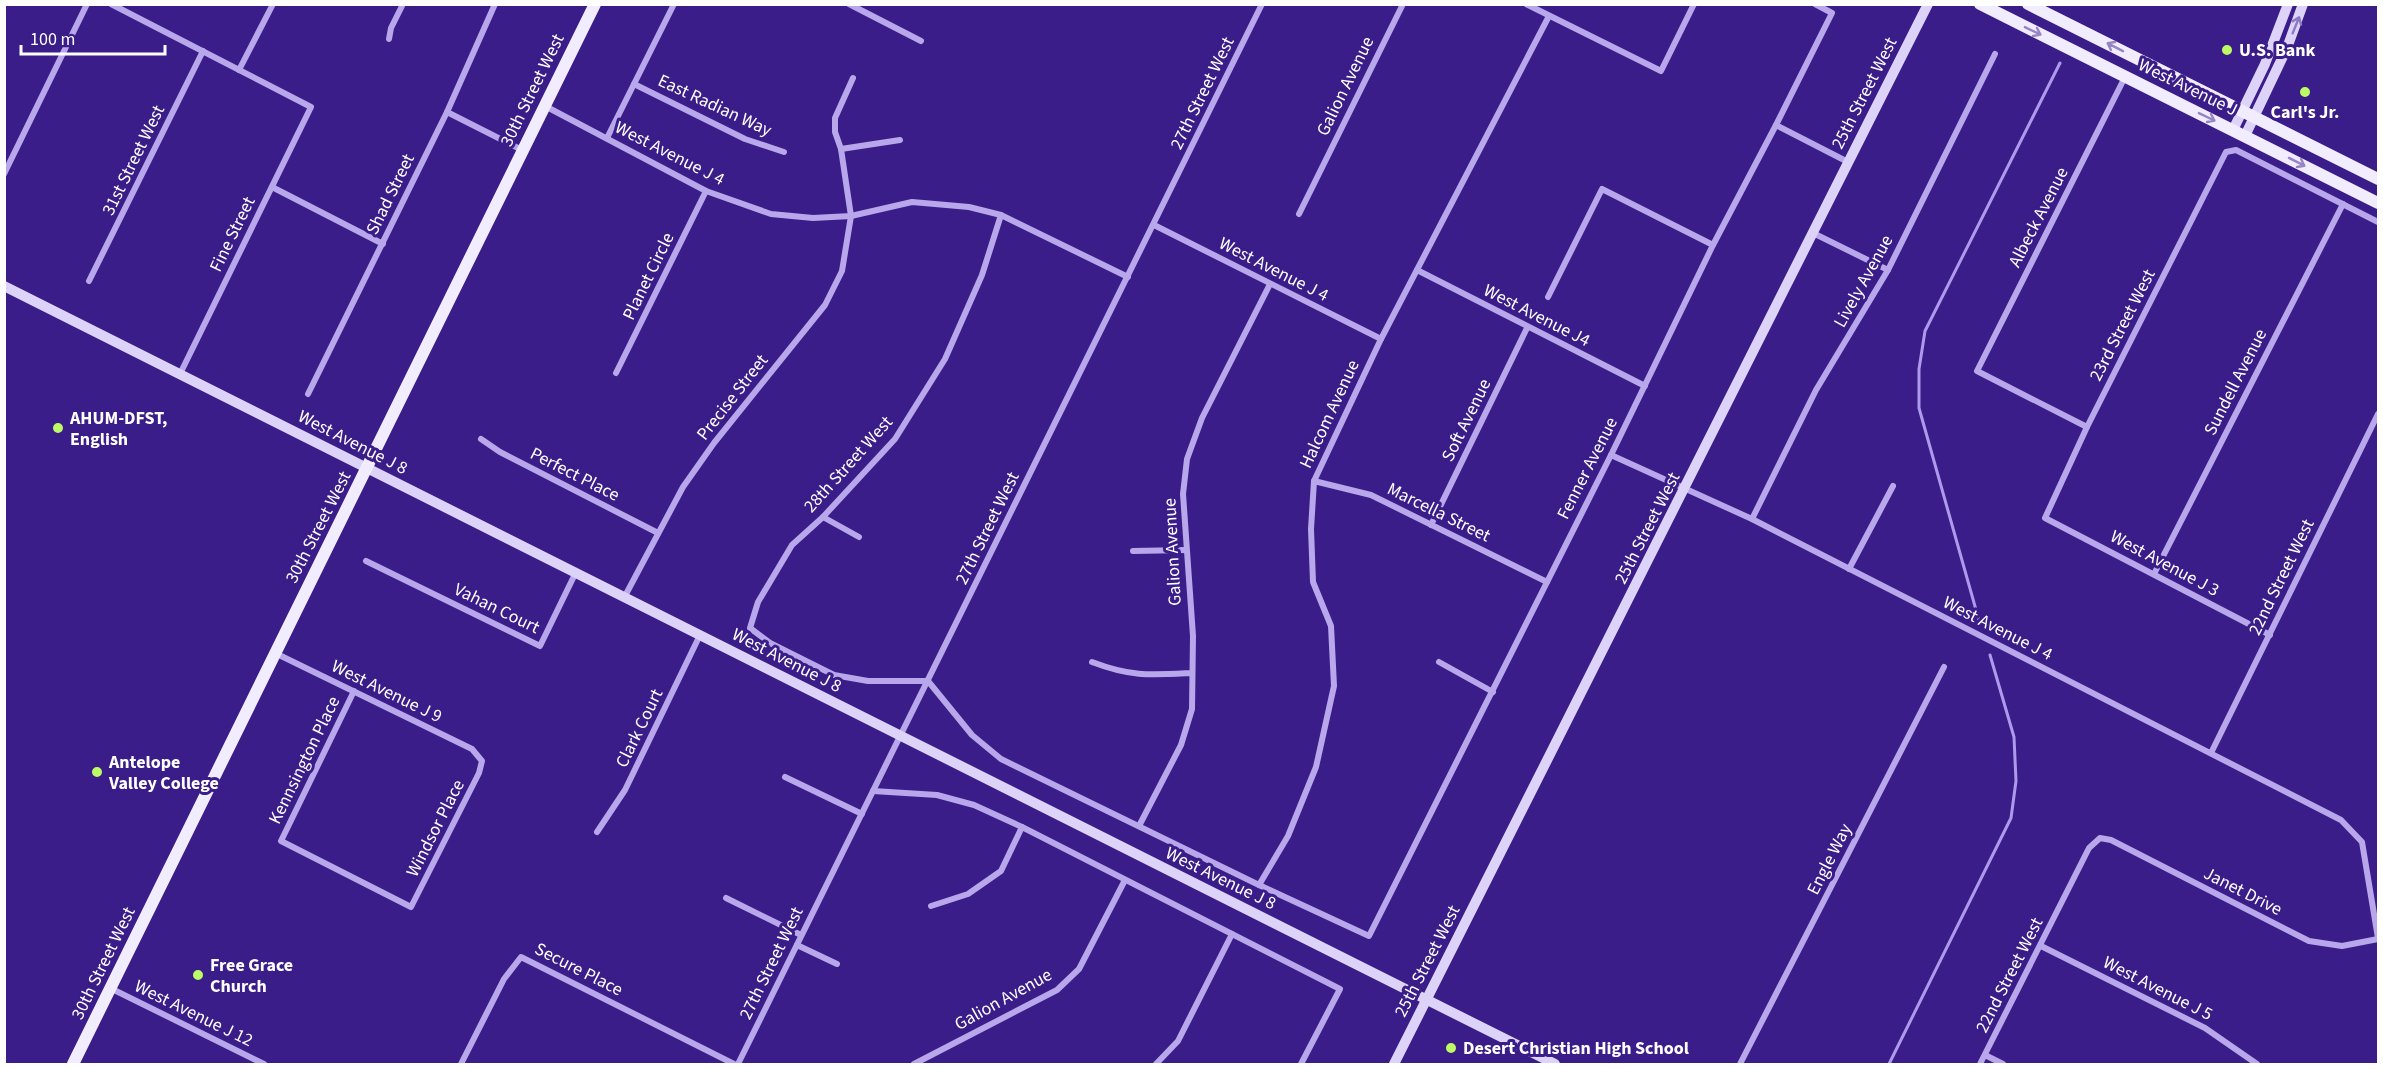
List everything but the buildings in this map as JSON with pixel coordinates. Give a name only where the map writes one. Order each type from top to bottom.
[{"type":"main road","name":"30th Street West","points":[[73,1065],[595,4]]},
{"type":"main road","name":"West Avenue J","points":[[1980,4],[2379,203]]},
{"type":"main road","name":"West Avenue J","points":[[2028,4],[2379,179]]},
{"type":"street","points":[[4,174],[87,4]]},
{"type":"street","points":[[111,4],[239,70],[273,4]]},
{"type":"street","points":[[389,39],[403,4]]},
{"type":"street","name":"Shad Street","points":[[308,394],[447,112],[495,4]]},
{"type":"street","points":[[607,138],[674,4]]},
{"type":"street","name":"27th Street West","points":[[736,1065],[1262,4]]},
{"type":"street","name":"Galion Avenue","points":[[1299,214],[1403,4]]},
{"type":"street","points":[[1526,4],[1661,71],[1694,4]]},
{"type":"street","name":"Fenner Avenue","points":[[1259,885],[1369,936],[1611,455],[1713,245],[1832,13],[1815,4]]},
{"type":"street","name":"25th Street West","points":[[1394,1065],[1928,4]]},
{"type":"street","points":[[2233,130],[2265,64],[2288,4]]},
{"type":"street","points":[[2245,136],[2288,48],[2303,4]]},
{"type":"street","points":[[850,5],[921,41]]},
{"type":"street","name":"Halcom Avenue","points":[[1259,885],[1288,836],[1316,767],[1334,686],[1331,626],[1313,582],[1311,529],[1314,481],[1381,339],[1549,16]]},
{"type":"street","name":"31st Street West","points":[[89,281],[203,51]]},
{"type":"street","name":"Lively Avenue","points":[[1752,519],[1816,390],[1888,270],[1995,54]]},
{"type":"street","name":"Fine Street","points":[[180,374],[311,107],[239,70]]},
{"type":"street","name":"Albeck Avenue","points":[[2087,427],[1977,371],[2125,76]]},
{"type":"street","name":"Precise Street","points":[[625,596],[683,487],[714,443],[825,305],[842,271],[851,216],[841,149],[835,132],[835,118],[853,78]]},
{"type":"street","name":"East Radian Way","points":[[634,84],[745,139],[784,152]]},
{"type":"street","name":"West Avenue J 4","points":[[545,105],[706,191],[771,214],[813,218],[851,216],[912,201],[969,207],[1001,215],[1128,277]]},
{"type":"street","points":[[447,112],[522,150]]},
{"type":"street","points":[[1776,125],[1848,162]]},
{"type":"street","points":[[841,149],[900,140]]},
{"type":"street","name":"23rd Street West","points":[[2045,518],[2087,427],[2226,152],[2236,150],[2343,204]]},
{"type":"street","points":[[272,188],[383,244]]},
{"type":"street","points":[[1548,297],[1602,189],[1713,245]]},
{"type":"street","name":"Planet Circle","points":[[616,374],[706,191]]},
{"type":"street","points":[[2343,204],[2379,222]]},
{"type":"street","name":"Sundell Avenue","points":[[2154,574],[2343,204]]},
{"type":"street","name":"28th Street West","points":[[928,681],[868,681],[834,675],[770,643],[750,628],[758,602],[792,545],[823,517],[895,439],[945,359],[982,275],[1001,215]]},
{"type":"street","name":"West Avenue J 4","points":[[1154,225],[1381,339]]},
{"type":"street","points":[[1813,233],[1888,270]]},
{"type":"street","name":"West Avenue J4","points":[[1417,270],[1527,328],[1645,386]]},
{"type":"street","name":"Galion Avenue","points":[[1139,826],[1181,745],[1192,709],[1193,636],[1183,494],[1187,459],[1202,418],[1270,284]]},
{"type":"street","name":"West Avenue J 8","points":[[4,286],[1555,1065]]},
{"type":"street","name":"Soft Avenue","points":[[1431,525],[1527,328]]},
{"type":"street","name":"22nd Street West","points":[[2211,753],[2379,414]]},
{"type":"street","name":"Perfect Place","points":[[481,439],[500,452],[658,532]]},
{"type":"street","name":"West Avenue J 4","points":[[1611,455],[1752,519],[2341,820],[2362,842],[2379,939]]},
{"type":"street","name":"Marcella Street","points":[[1314,481],[1371,495],[1546,582]]},
{"type":"street","points":[[1848,569],[1893,486]]},
{"type":"street","points":[[823,517],[859,537]]},
{"type":"street","name":"West Avenue J 3","points":[[2045,518],[2270,635]]},
{"type":"street","points":[[1134,551],[1186,550]]},
{"type":"street","name":"Vahan Court","points":[[366,561],[540,646],[577,572]]},
{"type":"street","name":"Clark Court","points":[[597,832],[625,790],[700,634]]},
{"type":"street","name":"West Avenue J 9","points":[[275,653],[472,749],[482,761]]},
{"type":"street","points":[[1092,662],[1112,670],[1136,675],[1192,673]]},
{"type":"street","points":[[1439,662],[1493,692]]},
{"type":"street","name":"Engle Way","points":[[1740,1065],[1944,667]]},
{"type":"street","points":[[928,681],[972,735],[1001,759],[1259,885]]},
{"type":"street","name":"Kennsington Place","points":[[354,692],[281,841],[411,907]]},
{"type":"street","name":"Windsor Place","points":[[411,907],[480,773],[482,761]]},
{"type":"street","points":[[785,777],[862,814]]},
{"type":"street","points":[[873,791],[937,795],[974,805],[1022,827],[1340,989],[1301,1065]]},
{"type":"street","points":[[931,906],[968,894],[1001,871],[1022,827]]},
{"type":"street","name":"22nd Street West","points":[[1980,1065],[2090,848],[2100,838]]},
{"type":"street","name":"Janet Drive","points":[[2100,838],[2111,840],[2309,941],[2342,946],[2379,939]]},
{"type":"street","name":"Galion Avenue","points":[[914,1065],[1057,990],[1079,969],[1125,880]]},
{"type":"street","points":[[726,898],[801,935]]},
{"type":"street","points":[[1156,1065],[1178,1041],[1232,934]]},
{"type":"street","points":[[797,945],[837,964]]},
{"type":"street","name":"West Avenue J 5","points":[[2041,946],[2205,1028],[2258,1065]]},
{"type":"street","name":"Secure Place","points":[[461,1065],[504,979],[521,957],[736,1065]]},
{"type":"street","name":"West Avenue J 12","points":[[110,988],[264,1065]]},
{"type":"street","points":[[1985,1055],[2003,1065]]},
{"type":"waterway","points":[[1980,624],[1919,408],[1919,369],[1925,331],[2060,63]]},
{"type":"waterway","points":[[1889,1064],[2011,818],[2016,781],[2014,737],[1990,655]]},
{"type":"place","name":"U.S. Bank","points":[[2227,50]]},
{"type":"place","name":"Carl's Jr.","points":[[2305,92]]},
{"type":"place","name":"AHUM-DFST, English","points":[[58,428]]},
{"type":"place","name":"Antelope Valley College","points":[[97,772]]},
{"type":"place","name":"Free Grace Church","points":[[198,975]]},
{"type":"place","name":"Desert Christian High School","points":[[1451,1048]]}]
